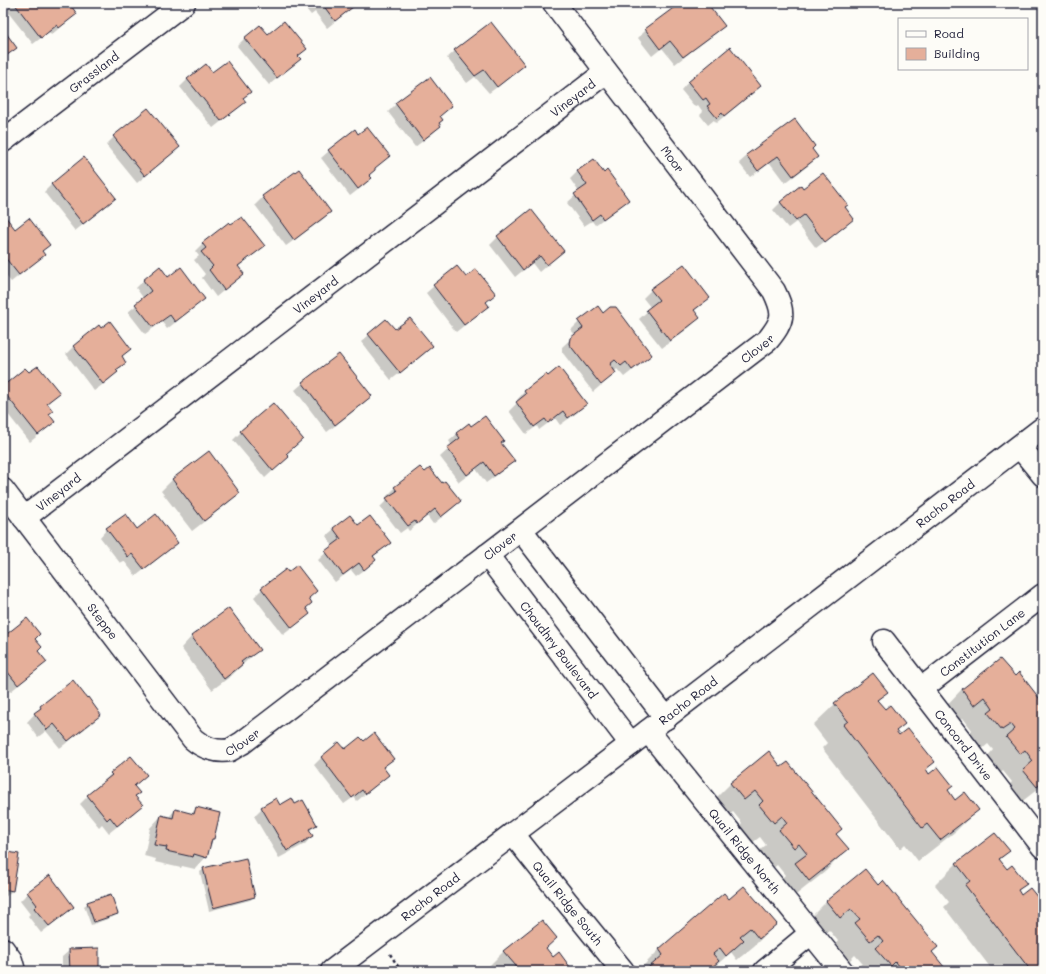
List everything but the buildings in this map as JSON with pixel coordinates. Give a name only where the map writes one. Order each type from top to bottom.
[{"type":"street","name":"Grassland","points":[[3,141],[184,3]]},
{"type":"street","name":"Moor","points":[[554,3],[774,291],[780,307],[781,319]]},
{"type":"street","name":"Vineyard","points":[[24,518],[606,72]]},
{"type":"street","name":"Clover","points":[[206,748],[229,750],[242,743],[768,340],[778,328],[781,319]]},
{"type":"street","name":"Racho Road","points":[[332,971],[666,718],[1043,428]]},
{"type":"street","points":[[1020,447],[1043,474]]},
{"type":"street","name":"Steppe","points":[[3,490],[193,739],[206,748]]},
{"type":"street","points":[[521,530],[666,718]]},
{"type":"street","name":"Choudhry Boulevard","points":[[488,555],[631,744]]},
{"type":"street","name":"Constitution Lane","points":[[921,689],[1043,595]]},
{"type":"street","name":"Concord Drive","points":[[884,641],[1043,848]]},
{"type":"street","name":"Quail Ridge North","points":[[648,731],[842,971]]},
{"type":"street","name":"Quail Ridge South","points":[[513,834],[623,971]]},
{"type":"street","points":[[765,971],[811,933]]},
{"type":"street","points":[[3,949],[11,960],[14,971]]}]
